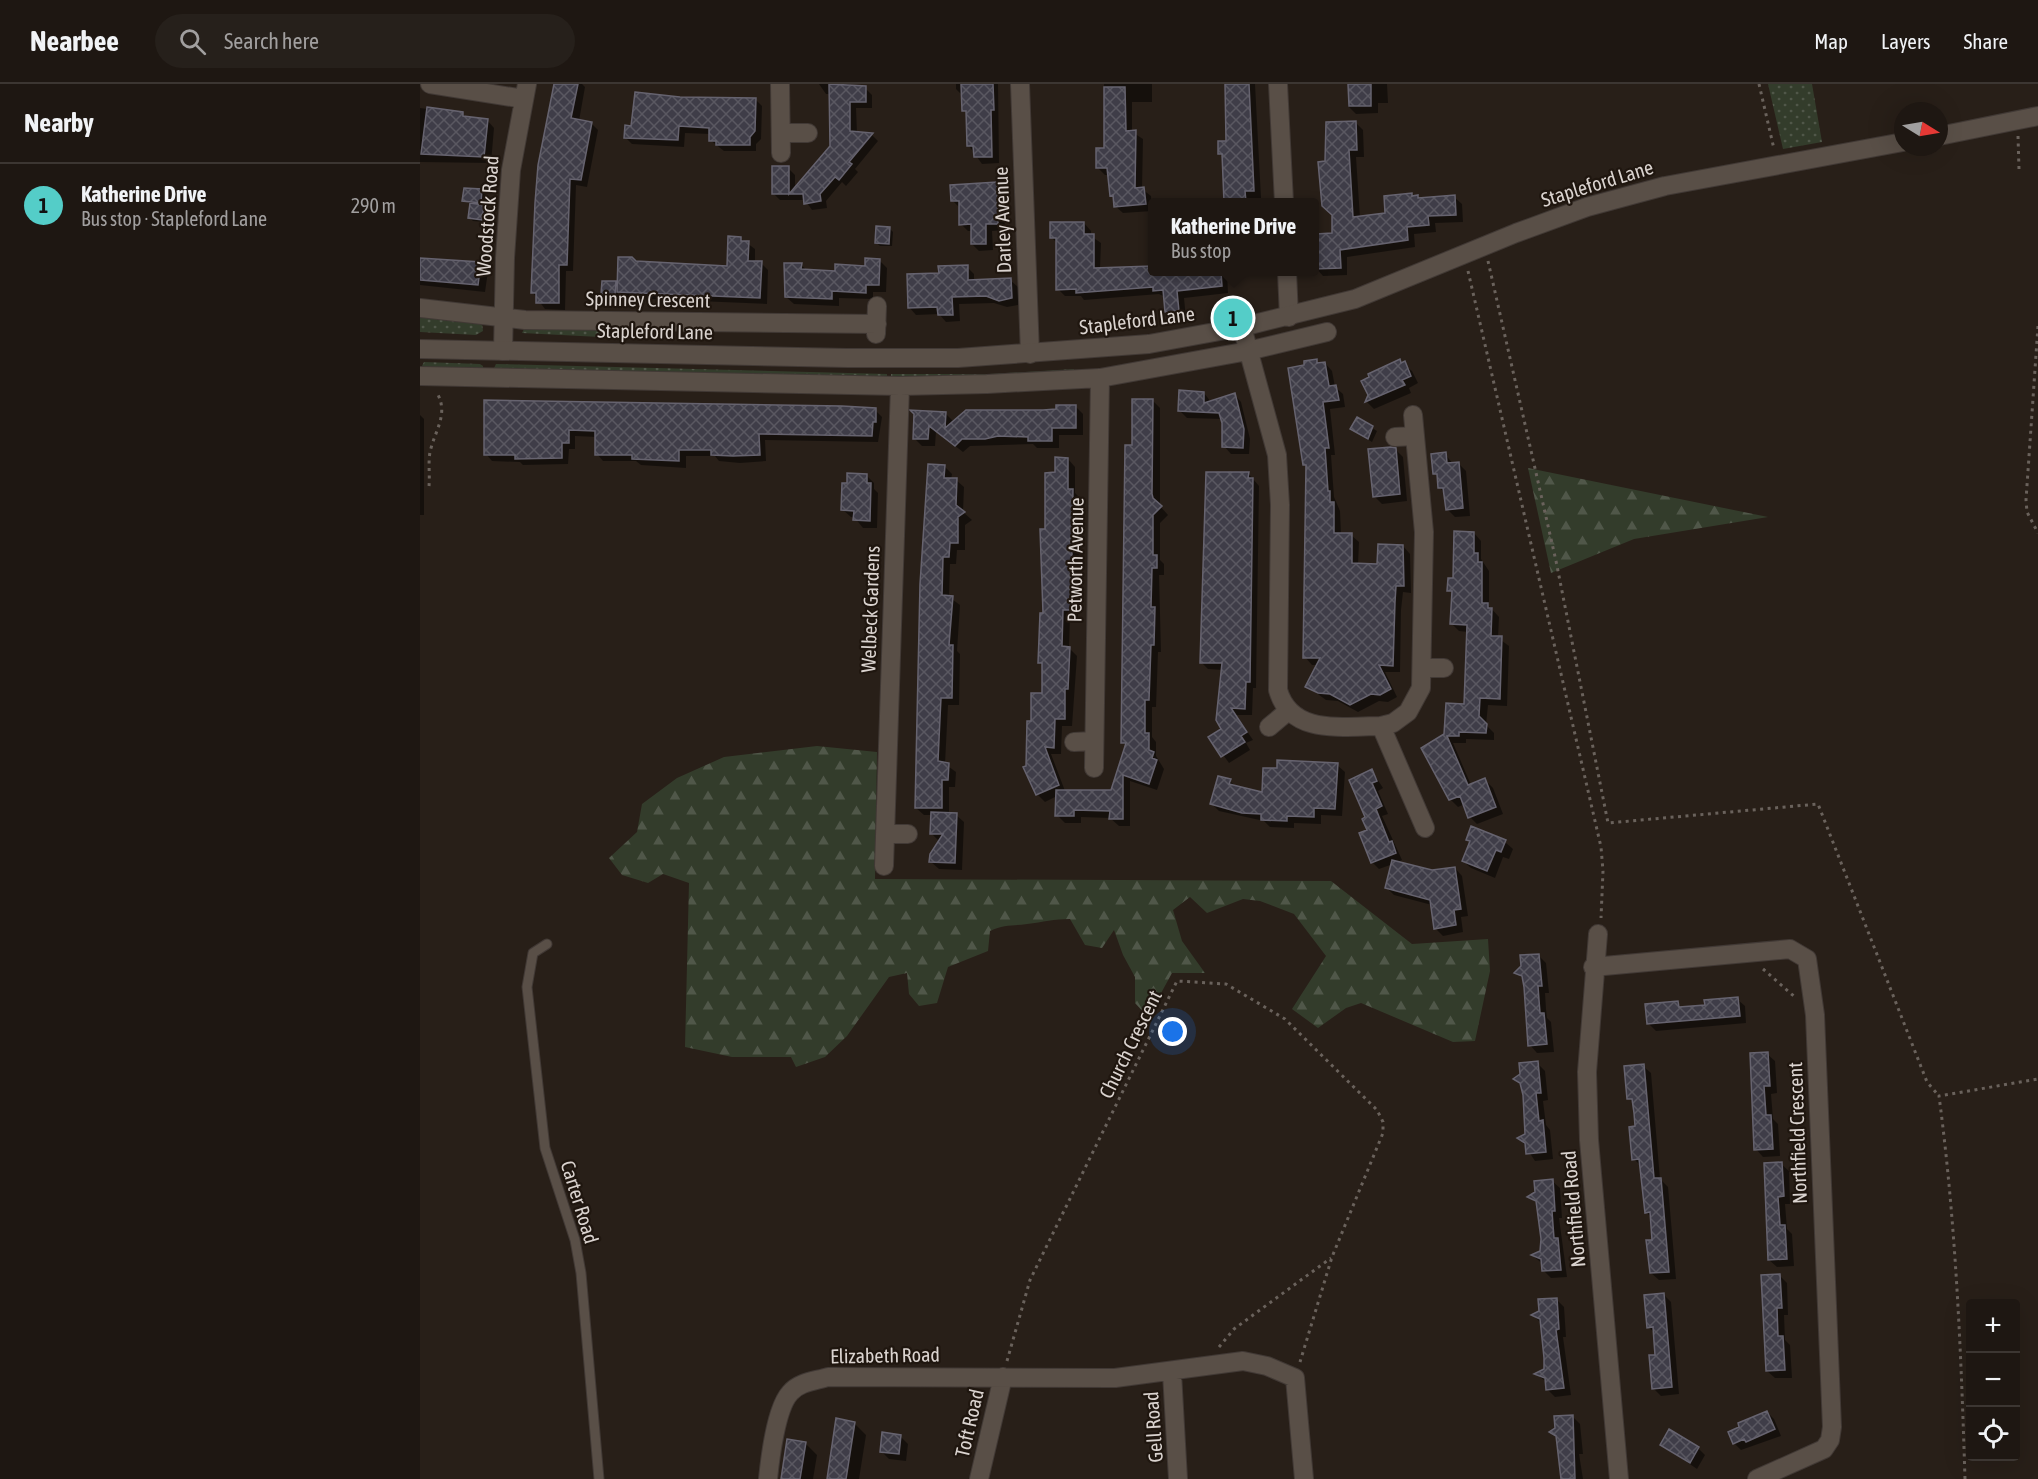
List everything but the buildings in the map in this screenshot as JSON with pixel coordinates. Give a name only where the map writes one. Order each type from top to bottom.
[{"type":"street","points":[[436,84],[525,91]]},
{"type":"street","points":[[780,84],[782,153]]},
{"type":"street","name":"Darley Avenue","points":[[1020,84],[1030,354]]},
{"type":"street","points":[[1278,84],[1284,198]]},
{"type":"street","name":"Woodstock Road","points":[[503,351],[511,170],[525,91]]},
{"type":"street","points":[[1948,135],[2038,116]]},
{"type":"street","points":[[1964,132],[2038,129]]},
{"type":"street","points":[[781,134],[808,133]]},
{"type":"street","name":"Stapleford Lane","points":[[420,349],[847,358],[958,358],[1149,344],[1289,317],[1355,300],[1516,233],[1596,204],[1665,186],[1894,144]]},
{"type":"street","points":[[1287,276],[1289,317]]},
{"type":"street","name":"Spinney Crescent","points":[[420,308],[525,320],[877,322]]},
{"type":"street","points":[[1242,327],[1277,455],[1280,505],[1276,678],[1282,703],[1288,711],[1308,724],[1381,726],[1393,723],[1408,712],[1416,701],[1422,668],[1424,532],[1413,415]]},
{"type":"street","points":[[426,376],[900,386],[1100,378],[1248,351],[1327,332]]},
{"type":"street","name":"Petworth Avenue","points":[[1094,768],[1100,378]]},
{"type":"street","name":"Welbeck Gardens","points":[[884,866],[900,386]]},
{"type":"street","points":[[1395,437],[1415,436]]},
{"type":"street","points":[[1422,668],[1444,668]]},
{"type":"street","points":[[1269,727],[1288,711]]},
{"type":"street","points":[[1381,726],[1425,828]]},
{"type":"street","points":[[1074,742],[1094,741]]},
{"type":"street","points":[[885,834],[908,834]]},
{"type":"street","name":"Northfield Road","points":[[1598,934],[1593,967],[1587,1072],[1589,1140],[1619,1479]]},
{"type":"street","name":"Northfield Crescent","points":[[1593,967],[1790,949],[1808,959],[1815,1016],[1832,1426],[1830,1440],[1824,1449],[1758,1479]]},
{"type":"street","name":"Elizabeth Road","points":[[768,1479],[771,1443],[788,1394],[801,1384],[828,1377],[1115,1378],[1172,1373],[1205,1365],[1243,1361],[1267,1366],[1295,1378]]},
{"type":"street","name":"Gell Road","points":[[1172,1373],[1178,1479]]},
{"type":"street","name":"Toft Road","points":[[979,1479],[1003,1377]]},
{"type":"street","points":[[1295,1378],[1304,1479]]},
{"type":"lane","name":"Carter Road","points":[[547,944],[533,953],[528,973],[529,1021],[545,1148],[575,1240],[599,1479]]},
{"type":"path","points":[[1759,84],[1778,164]]},
{"type":"path","points":[[2018,129],[2019,169]]},
{"type":"path","points":[[1485,247],[1556,561],[1608,824],[1818,804],[1928,1082],[1940,1096],[1952,1192],[1958,1275],[1965,1479]]},
{"type":"path","points":[[1464,256],[1601,847],[1602,901],[1598,934]]},
{"type":"path","points":[[2038,326],[2026,500],[2027,512],[2038,533]]},
{"type":"path","points":[[426,376],[443,407],[430,453],[429,486]]},
{"type":"path","points":[[1746,954],[1815,1016]]},
{"type":"path","name":"Church Crescent","points":[[1003,1377],[1030,1280],[1177,981],[1226,984],[1286,1020],[1377,1110],[1383,1122],[1383,1133],[1332,1257],[1295,1378]]},
{"type":"path","points":[[1940,1096],[2038,1079]]},
{"type":"path","points":[[1205,1365],[1234,1329],[1332,1257]]},
{"type":"green space","points":[[1768,84],[1812,84],[1822,142],[1783,149]]},
{"type":"green space","points":[[420,317],[482,323],[483,331],[476,335],[420,332]]},
{"type":"green space","points":[[600,328],[600,337],[522,333],[524,329]]},
{"type":"green space","points":[[424,362],[480,364],[483,370],[421,368]]},
{"type":"green space","points":[[496,364],[887,374],[887,379],[493,370]]},
{"type":"green space","points":[[1074,369],[1074,373],[891,379],[891,374],[989,374]]},
{"type":"green space","points":[[1528,468],[1768,517],[1634,539],[1551,573]]},
{"type":"green space","points":[[817,746],[877,752],[875,879],[1331,881],[1412,944],[1488,939],[1490,971],[1475,1041],[1453,1042],[1361,1003],[1346,1008],[1318,1028],[1292,1009],[1326,956],[1294,914],[1260,901],[1243,899],[1207,913],[1190,897],[1173,910],[1182,941],[1205,973],[1172,973],[1148,1017],[1135,1003],[1135,977],[1123,955],[1114,930],[1102,948],[1085,945],[1070,919],[1064,919],[1004,926],[990,931],[988,951],[948,967],[937,1003],[919,1006],[909,994],[907,973],[889,977],[847,1036],[825,1057],[796,1067],[791,1057],[732,1057],[685,1047],[689,883],[663,874],[648,883],[622,875],[609,858],[637,832],[642,804],[677,778],[724,757]]},
{"type":"place","name":"Katherine Drive","points":[[1233,318]]}]
